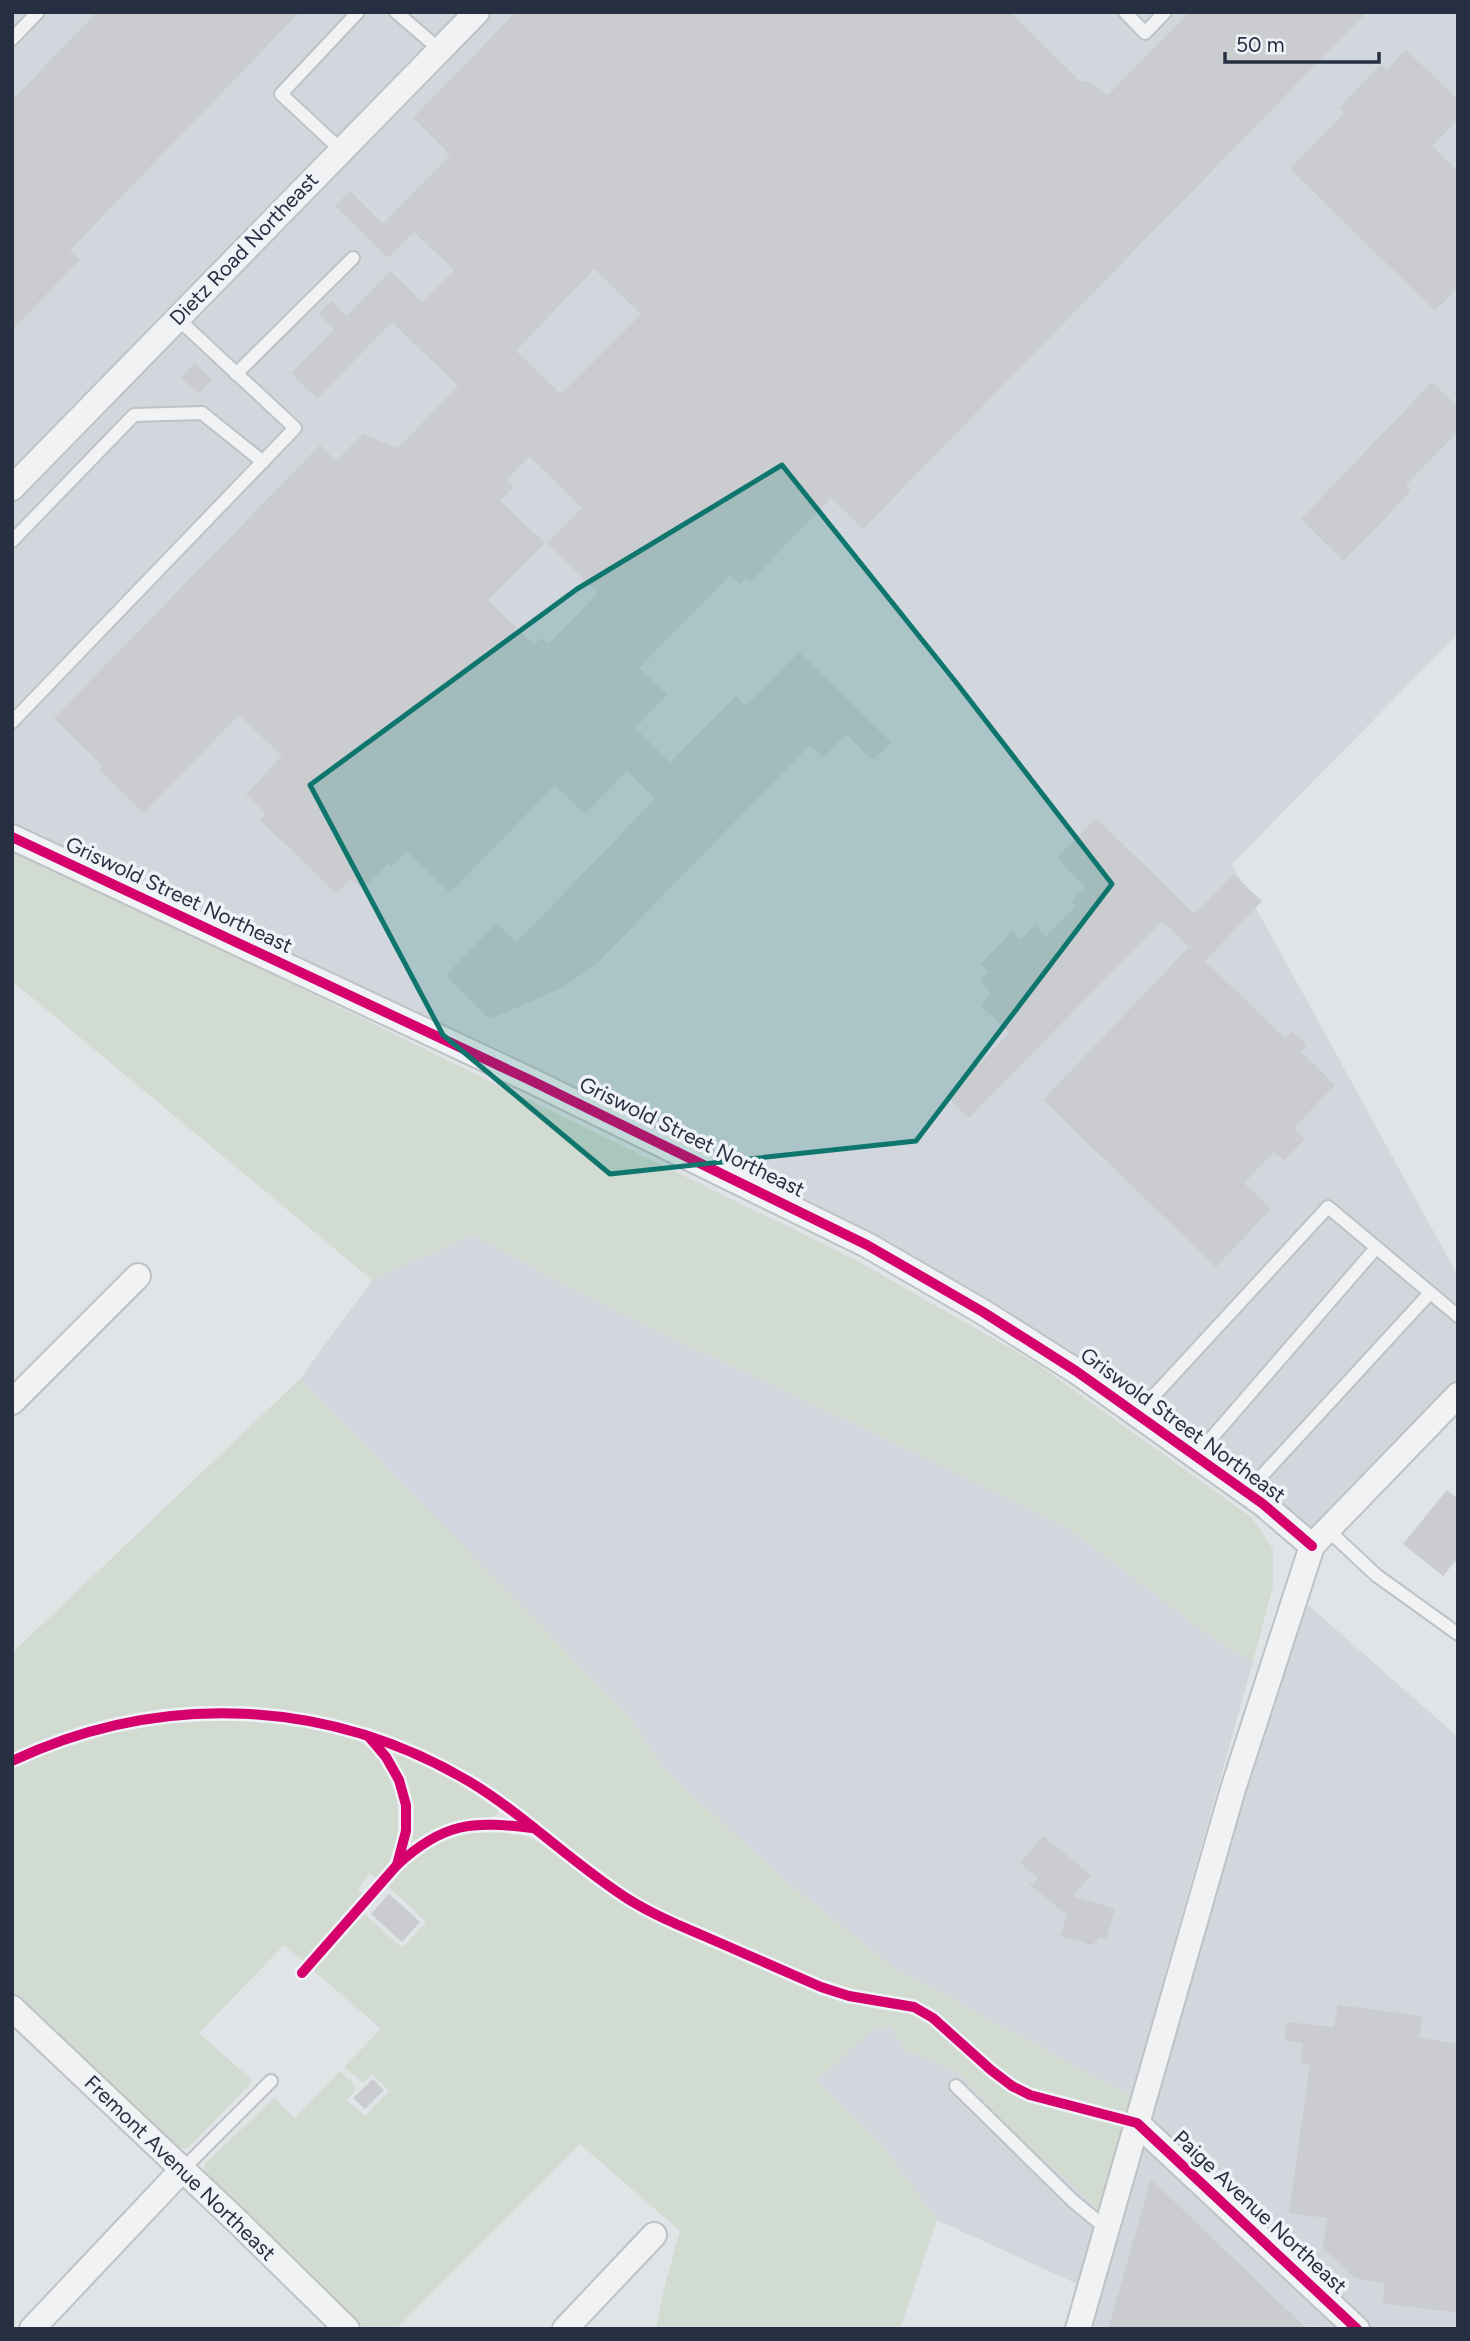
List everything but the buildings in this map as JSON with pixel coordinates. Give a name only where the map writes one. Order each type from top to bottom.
[{"type":"street","name":"Dietz Road Northeast","points":[[12,488],[477,12]]},
{"type":"street","name":"Griswold Street Northeast","points":[[12,837],[530,1080],[867,1245],[983,1312],[1076,1371],[1263,1504],[1320,1538]]},
{"type":"street","points":[[12,1402],[138,1276]]},
{"type":"street","points":[[1078,2329],[1233,1789],[1320,1538],[1458,1395]]},
{"type":"street","name":"Fremont Avenue Northeast","points":[[12,2008],[347,2329]]},
{"type":"street","name":"Paige Avenue Northeast","points":[[1137,2123],[1357,2329]]},
{"type":"street","points":[[32,2329],[182,2170]]},
{"type":"street","points":[[565,2329],[654,2235]]},
{"type":"lane","points":[[12,39],[38,12]]},
{"type":"lane","points":[[341,150],[281,94],[358,12]]},
{"type":"lane","points":[[396,12],[440,50]]},
{"type":"lane","points":[[1125,12],[1145,33],[1165,12]]},
{"type":"lane","points":[[236,374],[353,258]]},
{"type":"lane","points":[[12,722],[295,428],[177,318]]},
{"type":"lane","points":[[12,541],[134,415],[202,413],[263,462]]},
{"type":"lane","points":[[1137,1414],[1328,1207],[1458,1316]]},
{"type":"lane","points":[[1196,1456],[1377,1248]]},
{"type":"lane","points":[[1247,1492],[1430,1293]]},
{"type":"lane","points":[[1320,1538],[1458,1634]]},
{"type":"lane","points":[[182,2170],[271,2081]]},
{"type":"lane","points":[[956,2086],[1073,2201],[1107,2229]]},
{"type":"highlighted area","points":[[782,465],[955,681],[1112,884],[916,1141],[610,1174],[443,1035],[310,785],[577,589]]},
{"type":"shaded area","points":[[12,12],[1458,12],[1458,634],[1232,864],[1458,1276],[1458,1395],[1312,1546],[983,1312],[12,837]]},
{"type":"shaded area","points":[[12,847],[856,1260],[1036,1363],[1252,1518],[1273,1549],[1273,1586],[1253,1662],[1217,1641],[1067,1528],[619,1313],[472,1235],[372,1280],[12,981]]},
{"type":"shaded area","points":[[472,1235],[619,1313],[1067,1528],[1217,1641],[1253,1662],[1132,2093],[1114,2087],[893,1967],[787,1882],[664,1769],[631,1718],[300,1379],[372,1280]]},
{"type":"shaded area","points":[[300,1379],[631,1718],[664,1769],[787,1882],[893,1967],[1114,2087],[1132,2093],[1126,2115],[1077,2100],[1051,2097],[1026,2089],[1000,2073],[941,2018],[925,2007],[908,2000],[846,1989],[821,1981],[682,1922],[637,1898],[594,1870],[469,1777],[417,1749],[362,1728],[303,1714],[244,1707],[183,1708],[124,1716],[66,1731],[12,1754],[12,1653]]},
{"type":"shaded area","points":[[1307,1604],[1458,1737],[1458,2329],[1078,2329],[1133,2136]]},
{"type":"shaded area","points":[[234,1717],[321,1727],[366,1745],[383,1762],[394,1784],[401,1810],[400,1831],[390,1861],[378,1880],[370,1873],[358,1889],[364,1895],[303,1961],[284,1945],[199,2033],[251,2079],[251,2083],[189,2147],[176,2151],[12,1995],[12,1766],[38,1753],[92,1734],[148,1723]]},
{"type":"shaded area","points":[[392,1750],[462,1784],[498,1810],[498,1813],[491,1819],[446,1825],[410,1843],[409,1803],[402,1778],[389,1753]]},
{"type":"shaded area","points":[[495,1829],[521,1834],[543,1845],[622,1902],[664,1925],[833,1997],[908,2010],[923,2017],[986,2074],[1023,2098],[1123,2124],[1098,2210],[1005,2123],[958,2072],[905,2050],[890,2027],[871,2031],[817,2081],[881,2143],[937,2220],[900,2329],[656,2329],[680,2231],[580,2144],[396,2329],[363,2329],[204,2177],[205,2164],[274,2098],[295,2118],[340,2071],[355,2085],[353,2086],[356,2090],[347,2100],[365,2116],[389,2091],[372,2074],[363,2083],[344,2067],[381,2029],[313,1970],[364,1914],[402,1948],[426,1922],[388,1886],[424,1848],[458,1832]]},
{"type":"shaded area","points":[[891,2027],[905,2050],[958,2072],[1005,2123],[1098,2210],[1077,2284],[937,2220],[881,2143],[816,2080],[871,2031]]},
{"type":"cycle path","points":[[12,837],[530,1080],[867,1245],[983,1312],[1076,1371],[1263,1504],[1312,1546]]},
{"type":"cycle path","points":[[12,1761],[69,1738],[126,1723],[185,1715],[244,1714],[302,1720],[359,1733],[416,1754],[491,1795],[588,1871],[628,1899],[656,1914],[821,1987],[849,1996],[914,2007],[933,2018],[1012,2086],[1030,2095],[1137,2123],[1357,2329]]},
{"type":"cycle path","points":[[302,1973],[397,1865],[406,1831],[406,1805],[399,1780],[386,1757],[369,1737]]},
{"type":"cycle path","points":[[397,1865],[429,1840],[460,1828],[475,1825],[532,1828]]}]
